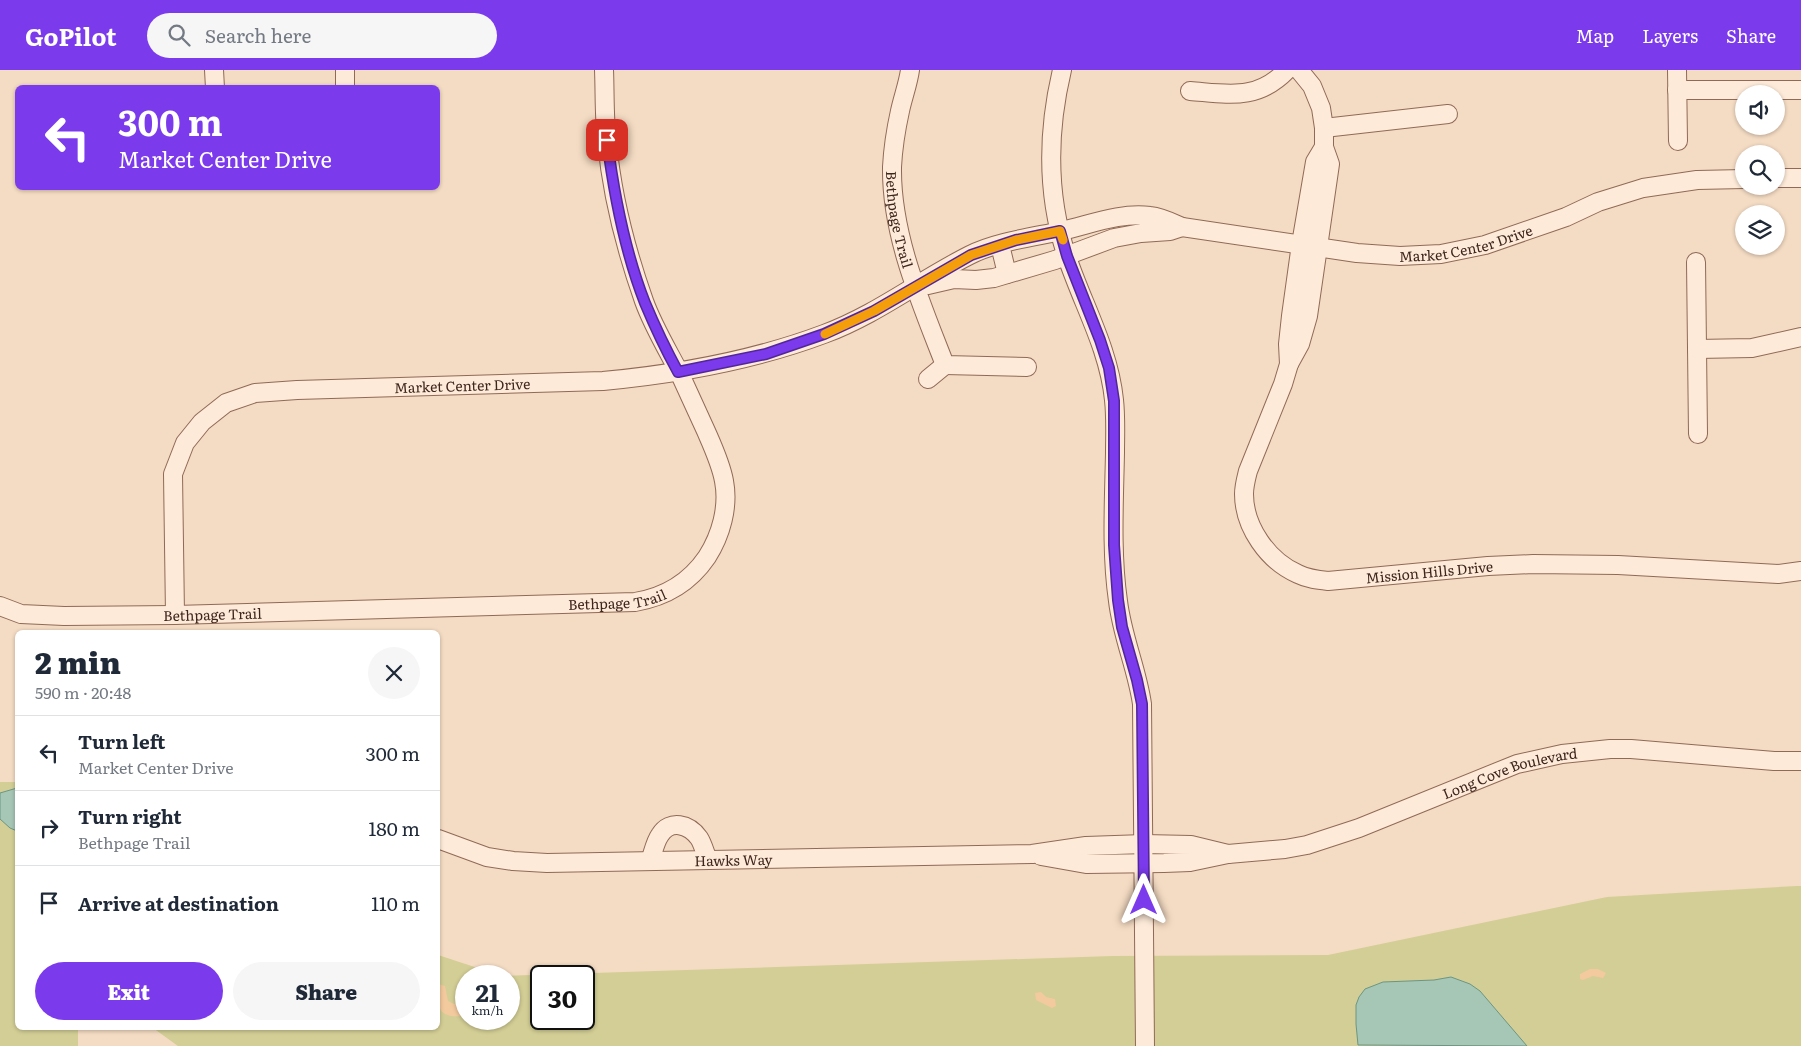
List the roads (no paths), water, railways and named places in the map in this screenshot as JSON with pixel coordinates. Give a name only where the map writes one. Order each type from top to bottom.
[{"type":"street","points":[[214,70],[214,85]]},
{"type":"street","points":[[345,70],[345,85]]},
{"type":"street","name":"Bethpage Trail","points":[[0,606],[21,614],[40,616],[174,615],[635,602],[668,591],[680,585],[694,574],[718,538],[725,496],[724,481],[719,462],[645,302],[620,217],[611,175],[607,140],[604,70]]},
{"type":"street","name":"Bethpage Trail","points":[[910,70],[896,129],[892,167],[893,192],[904,248],[916,287],[945,365]]},
{"type":"street","points":[[1062,70],[1051,130],[1050,157],[1054,198],[1067,256],[1109,368],[1114,401],[1114,545],[1118,600],[1122,627],[1142,704],[1145,1046]]},
{"type":"street","points":[[1190,92],[1250,93],[1266,88],[1287,70]]},
{"type":"street","points":[[1299,70],[1317,95],[1322,113],[1324,147]]},
{"type":"street","points":[[1677,70],[1678,141]]},
{"type":"street","points":[[1677,90],[1801,90]]},
{"type":"street","points":[[1324,128],[1448,114]]},
{"type":"street","name":"Mission Hills Drive","points":[[1289,364],[1290,316],[1300,244],[1315,162],[1324,147]]},
{"type":"street","name":"Mission Hills Drive","points":[[1324,147],[1330,164],[1319,247],[1304,333],[1296,354],[1289,364],[1283,384],[1248,471],[1244,494],[1248,518],[1258,539],[1278,562],[1299,575],[1328,581],[1488,566],[1534,564],[1618,565],[1778,574],[1801,571]]},
{"type":"street","points":[[1785,178],[1801,178]]},
{"type":"street","name":"Market Center Drive","points":[[174,615],[173,474],[185,442],[202,422],[226,403],[255,393],[288,390],[603,382],[678,372],[766,354],[824,334],[874,311],[971,255],[1016,240],[1111,218],[1149,216],[1166,220],[1182,227],[1379,255],[1441,254],[1485,245],[1566,217],[1598,202],[1643,188],[1697,180],[1735,179]]},
{"type":"street","name":"Market Center Drive","points":[[916,287],[954,279],[976,280],[1007,274],[1067,256],[1114,238],[1140,233],[1170,231],[1182,227]]},
{"type":"street","points":[[1000,245],[1007,274]]},
{"type":"street","points":[[1696,262],[1698,434]]},
{"type":"street","points":[[1697,349],[1752,348],[1801,337]]},
{"type":"street","points":[[928,379],[945,365],[1027,367]]},
{"type":"street","name":"Long Cove Boulevard","points":[[1144,864],[1190,862],[1228,854],[1285,849],[1332,838],[1517,764],[1562,754],[1610,749],[1631,749],[1774,761],[1801,761]]},
{"type":"street","points":[[650,861],[659,835],[666,828],[680,824],[688,828],[699,838],[708,860]]},
{"type":"street","name":"Hawks Way","points":[[440,840],[487,857],[513,862],[547,863],[1032,854],[1086,846],[1144,844]]},
{"type":"street","name":"Long Cove Boulevard","points":[[1144,844],[1191,844],[1228,854]]},
{"type":"street","name":"Hawks Way","points":[[1032,854],[1086,864],[1144,864]]}]
